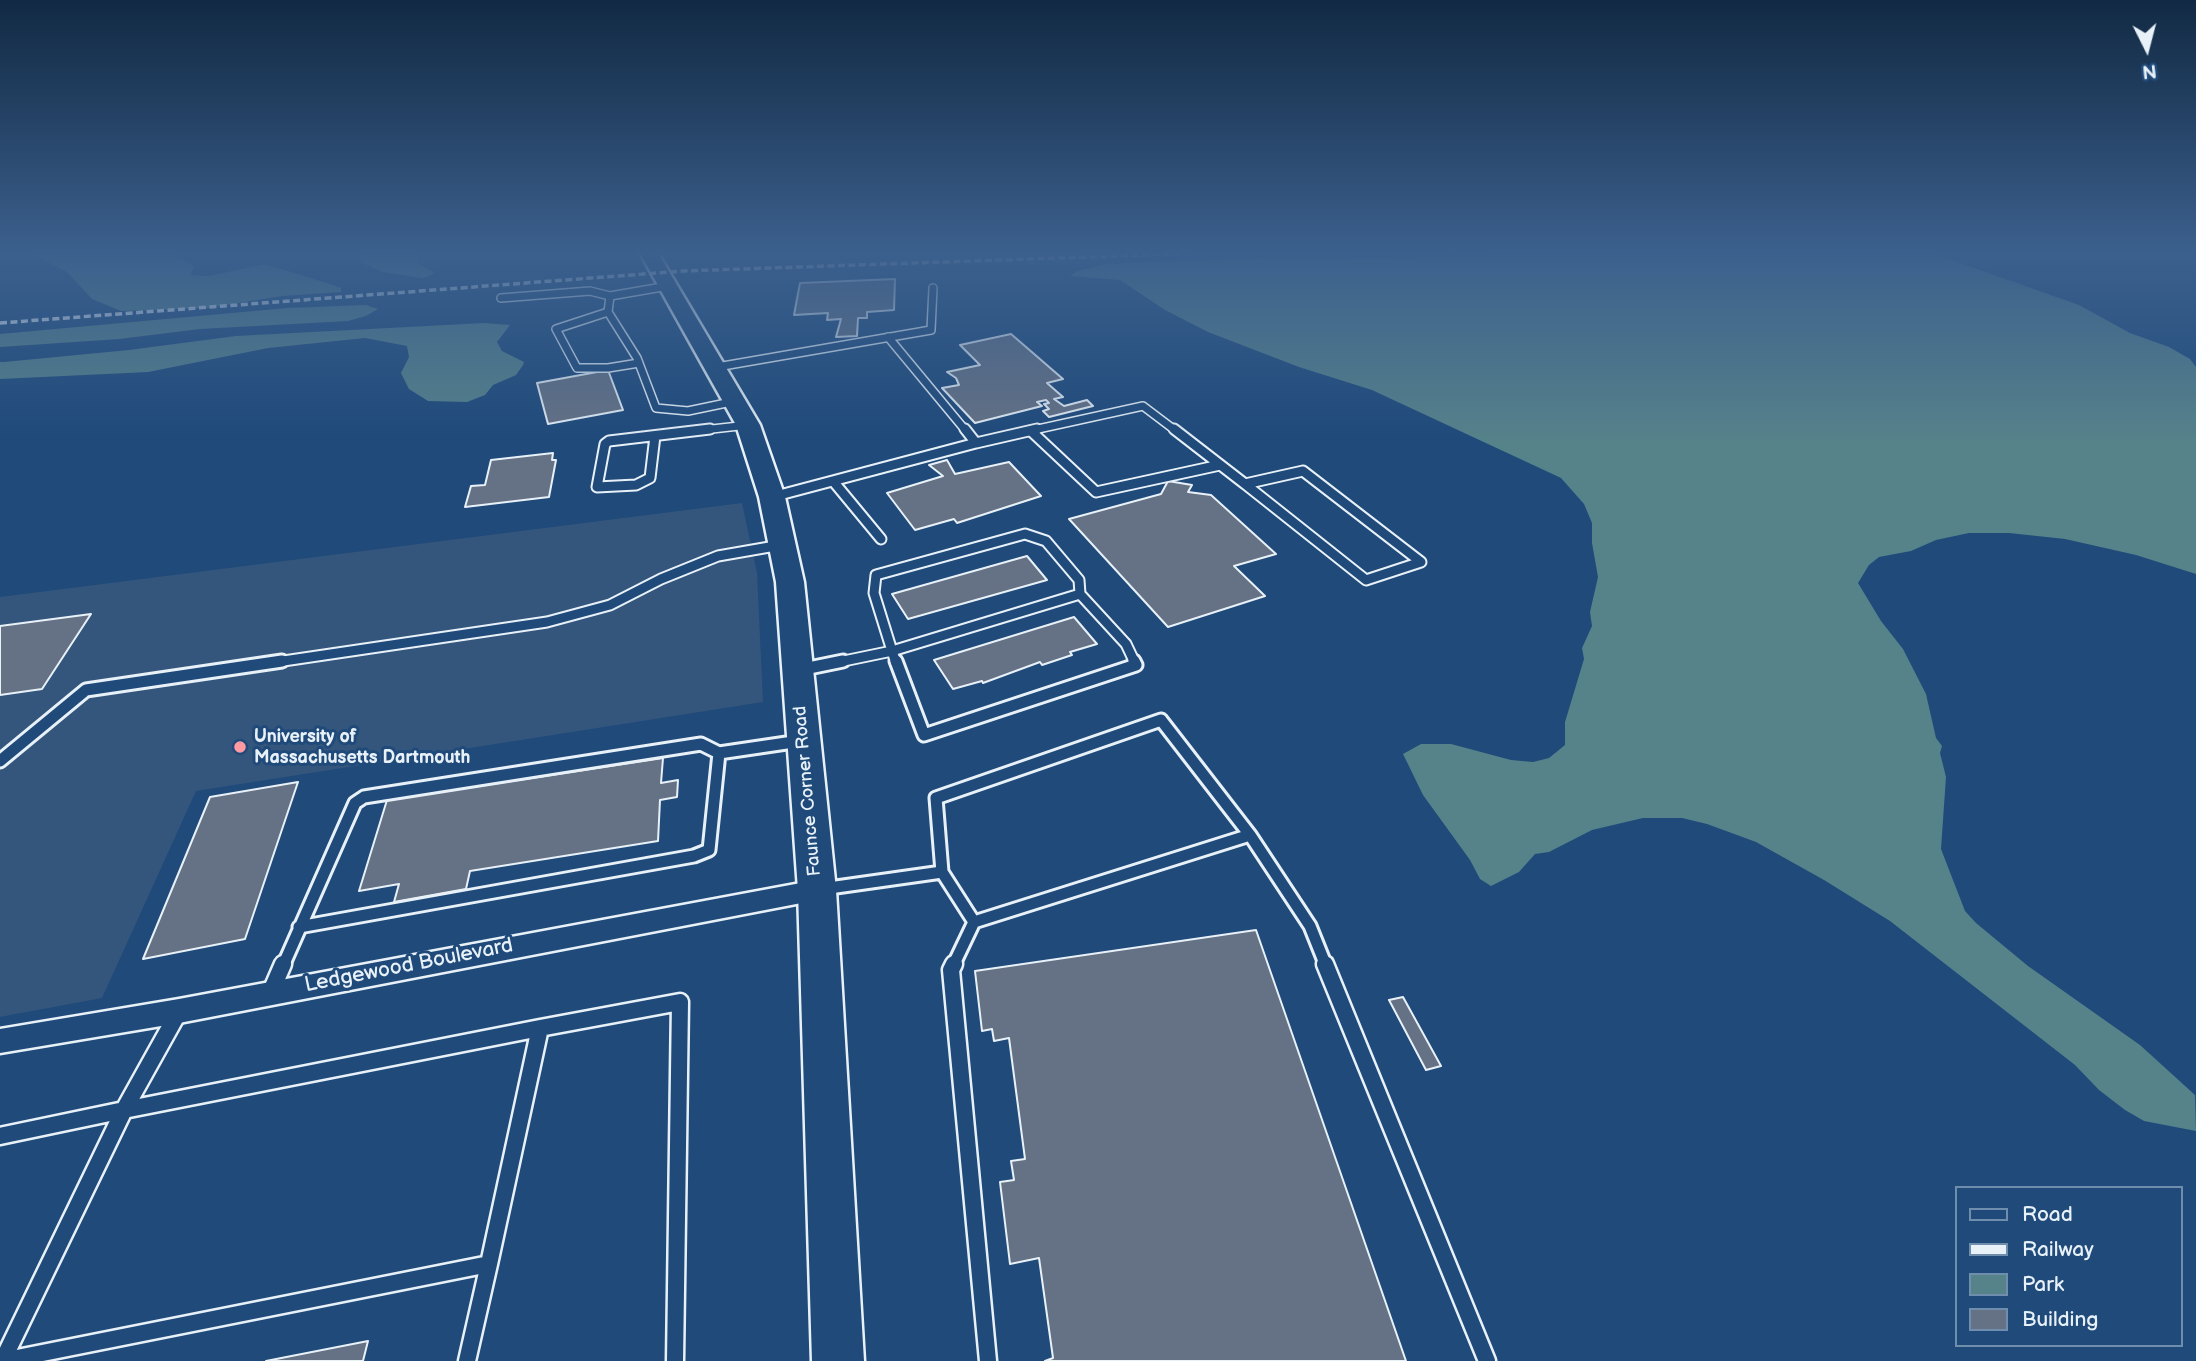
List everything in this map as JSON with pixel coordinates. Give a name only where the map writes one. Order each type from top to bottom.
[{"type":"main road","name":"Faunce Corner Road","points":[[686,317],[742,413],[772,498],[784,545],[799,670],[817,890],[838,1361]]},
{"type":"street","name":"Ledgewood Boulevard","points":[[0,1041],[179,1011],[817,890]]},
{"type":"lane","points":[[594,317],[556,329],[577,368],[608,368],[639,363]]},
{"type":"lane","points":[[611,317],[639,363],[656,408],[742,413]]},
{"type":"lane","points":[[717,367],[931,330],[932,317]]},
{"type":"lane","points":[[888,337],[976,443]]},
{"type":"lane","points":[[772,498],[976,443],[1143,405],[1366,580],[1421,562],[1303,471],[1245,484]]},
{"type":"lane","points":[[655,436],[650,478],[636,485],[597,487],[605,444],[623,437],[655,436],[742,413]]},
{"type":"lane","points":[[1031,431],[1096,492],[1220,465]]},
{"type":"lane","points":[[833,481],[881,539]]},
{"type":"lane","points":[[1025,534],[1046,541],[1079,580],[1080,594],[1126,644],[1136,665],[924,734],[892,651],[874,593],[876,575],[1025,534]]},
{"type":"lane","points":[[0,761],[86,690],[547,622],[610,605],[661,579],[718,556],[784,545]]},
{"type":"lane","points":[[799,670],[892,651],[1080,594]]},
{"type":"lane","points":[[974,922],[942,872],[936,798],[1161,720],[1250,835],[1310,926],[1487,1361]]},
{"type":"lane","points":[[270,994],[355,803],[363,797],[701,744],[719,753],[803,741]]},
{"type":"lane","points":[[299,927],[694,856],[709,850],[719,753]]},
{"type":"lane","points":[[988,1361],[950,970],[974,922],[1250,835]]},
{"type":"lane","points":[[817,890],[942,872]]},
{"type":"lane","points":[[0,1136],[680,1002],[675,1361]]},
{"type":"lane","points":[[2,1361],[124,1110],[179,1011]]},
{"type":"lane","points":[[467,1361],[540,1028]]},
{"type":"lane","points":[[2,1361],[489,1264]]},
{"type":"shaded area","name":"University of Massachusetts Dartmouth","points":[[742,503],[757,573],[763,702],[196,791],[102,998],[0,1017],[0,597]]},
{"type":"green space","points":[[193,317],[364,317],[348,321],[200,329],[119,339],[0,347],[0,334]]},
{"type":"green space","points":[[1178,317],[2100,317],[2190,359],[2196,367],[2196,574],[2136,555],[2065,539],[2009,533],[1969,533],[1936,540],[1911,551],[1879,557],[1869,565],[1858,583],[1881,621],[1903,649],[1926,694],[1936,738],[1942,746],[1940,753],[1946,777],[1941,849],[1965,911],[2028,966],[2140,1045],[2195,1095],[2196,1131],[2144,1121],[2125,1110],[2099,1090],[2075,1065],[1890,921],[1756,842],[1707,824],[1682,818],[1643,818],[1592,830],[1549,852],[1535,854],[1519,872],[1491,886],[1480,879],[1470,860],[1423,795],[1403,754],[1421,744],[1451,744],[1511,760],[1533,762],[1549,758],[1565,745],[1565,722],[1584,659],[1582,648],[1592,626],[1590,612],[1598,577],[1592,543],[1592,523],[1584,504],[1561,478],[1372,390],[1299,367],[1208,332]]},
{"type":"green space","points":[[484,323],[510,325],[497,342],[502,351],[524,362],[516,375],[493,385],[485,395],[467,402],[428,401],[409,389],[401,373],[409,357],[407,346],[365,338],[268,348],[148,372],[0,379],[0,362],[129,350],[236,336]]},
{"type":"building","points":[[827,317],[867,317],[858,318],[857,336],[836,337],[841,319],[827,320]]},
{"type":"building","points":[[1011,334],[1063,379],[1047,383],[1063,397],[1054,399],[1064,406],[1087,400],[1093,406],[1049,417],[1043,411],[1049,409],[1044,404],[1049,403],[1046,400],[1037,402],[1042,406],[975,423],[942,388],[959,385],[956,378],[947,372],[980,365],[960,345]]},
{"type":"building","points":[[608,370],[623,410],[548,424],[537,383]]},
{"type":"building","points":[[553,453],[552,460],[556,460],[549,497],[465,507],[471,486],[485,485],[491,460]]},
{"type":"building","points":[[947,460],[955,474],[1009,462],[1041,496],[957,523],[954,519],[915,530],[887,493],[943,476],[929,465]]},
{"type":"building","points":[[1168,481],[1192,485],[1188,492],[1211,495],[1276,554],[1234,566],[1265,596],[1168,627],[1069,519],[1161,494]]},
{"type":"building","points":[[1027,556],[1047,580],[908,619],[892,594]]},
{"type":"building","points":[[91,614],[42,689],[0,695],[0,626]]},
{"type":"building","points":[[1074,617],[1097,644],[1070,652],[1072,655],[1042,665],[1040,662],[983,683],[982,681],[953,689],[934,660]]},
{"type":"building","points":[[663,758],[661,783],[678,780],[677,797],[660,800],[658,841],[470,871],[466,889],[394,902],[399,884],[359,891],[387,800]]},
{"type":"building","points":[[298,782],[245,939],[143,959],[210,797]]},
{"type":"building","points":[[1256,930],[1406,1361],[1045,1361],[1053,1358],[1039,1258],[1010,1264],[1000,1182],[1014,1180],[1011,1161],[1025,1159],[1009,1038],[994,1041],[992,1029],[982,1031],[975,971]]},
{"type":"building","points":[[1403,997],[1441,1066],[1426,1070],[1389,1000]]},
{"type":"building","points":[[368,1341],[363,1361],[266,1361]]},
{"type":"railway","points":[[0,323],[85,317]]},
{"type":"place","name":"University of Massachusetts Dartmouth","points":[[240,747]]}]
